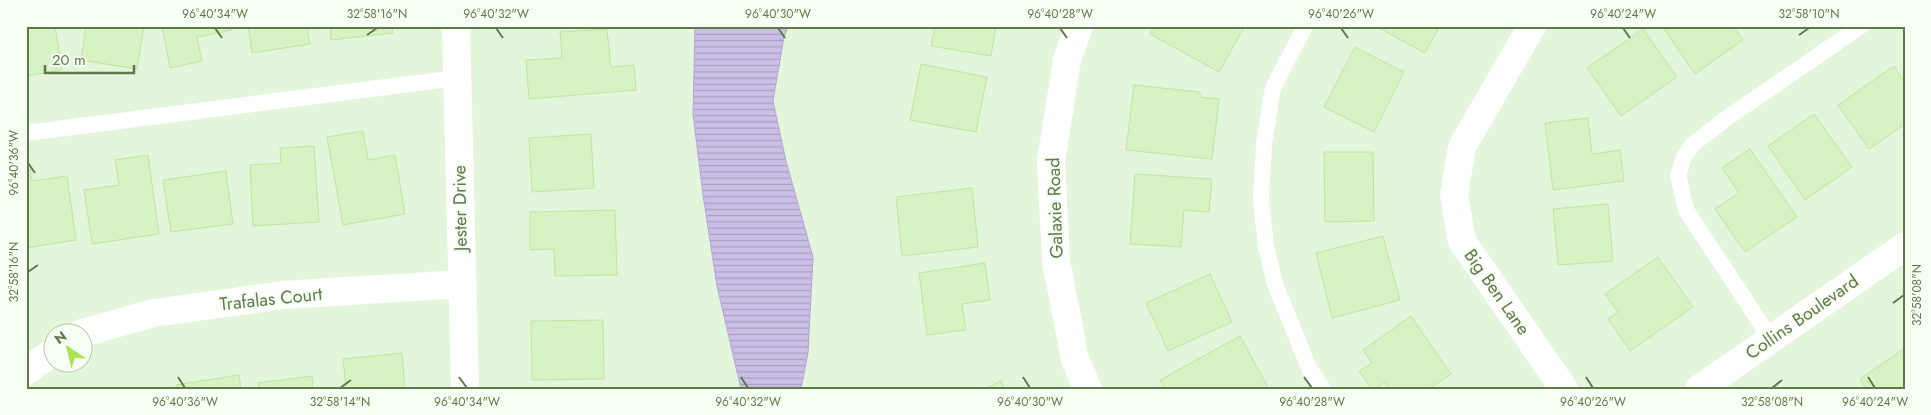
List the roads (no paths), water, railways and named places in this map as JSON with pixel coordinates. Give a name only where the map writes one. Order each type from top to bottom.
[{"type":"street","name":"Jester Drive","points":[[456,26],[465,389]]},
{"type":"street","name":"Galaxie Road","points":[[1079,26],[1067,60],[1051,162],[1056,261],[1075,360],[1088,389]]},
{"type":"street","name":"Big Ben Lane","points":[[1532,26],[1462,147],[1454,194],[1462,241],[1564,389]]},
{"type":"street","name":"Collins Boulevard","points":[[1698,389],[1905,246]]},
{"type":"street","name":"Trafalas Court","points":[[92,330],[154,313],[283,295],[462,284]]},
{"type":"street","points":[[26,372],[42,360]]},
{"type":"lane","points":[[1305,26],[1273,88],[1264,144],[1261,199],[1266,247],[1275,284],[1309,368],[1324,389]]},
{"type":"lane","points":[[1771,339],[1686,210],[1678,174],[1683,159],[1692,145],[1727,118],[1861,26]]},
{"type":"lane","points":[[26,134],[457,78]]}]
